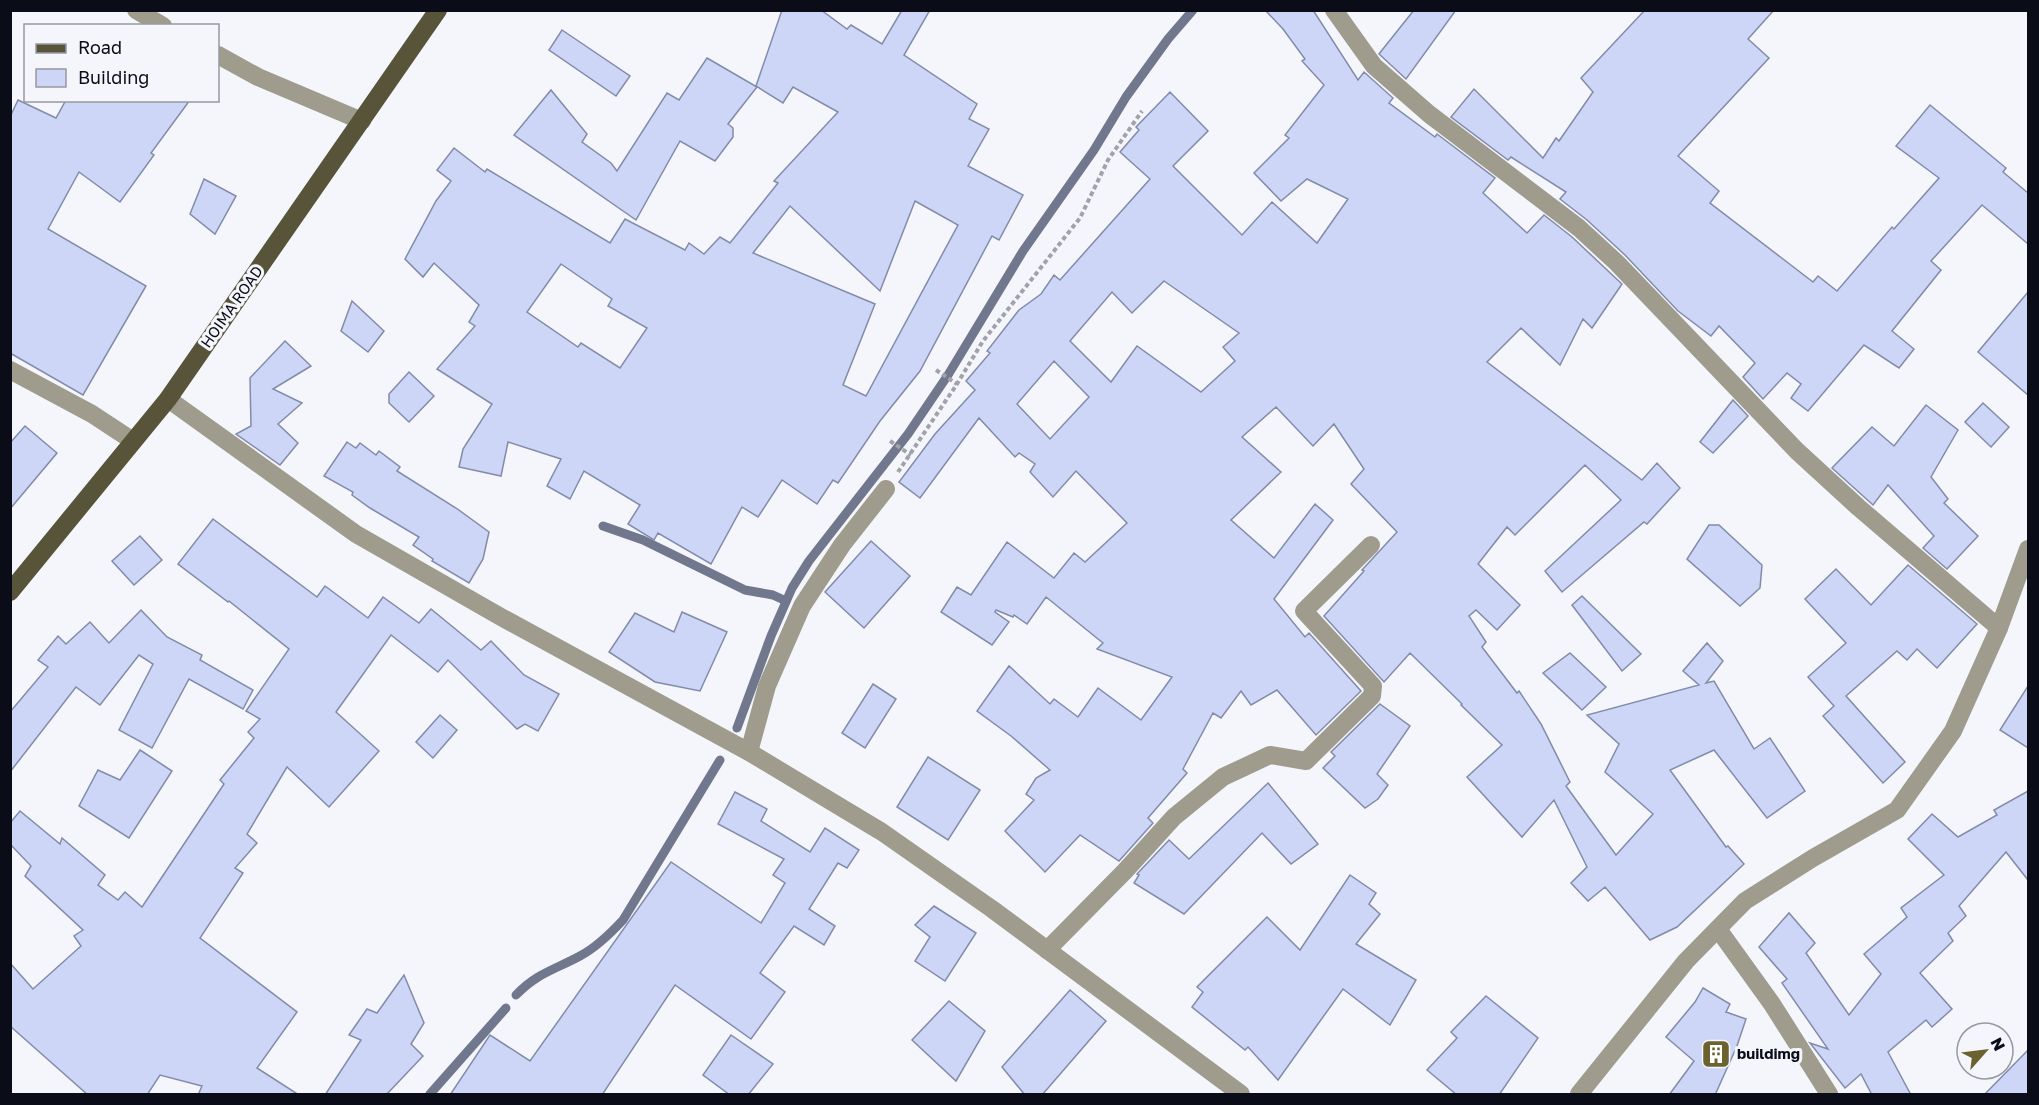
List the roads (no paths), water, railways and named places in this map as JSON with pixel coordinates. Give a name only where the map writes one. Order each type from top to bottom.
[{"type":"main road","name":"HOIMA ROAD","points":[[10,592],[168,399],[438,10]]},
{"type":"street","points":[[136,10],[160,24]]},
{"type":"street","points":[[1334,10],[1374,66],[1428,114],[1579,228],[1617,263],[1797,451],[1858,507],[1999,628]]},
{"type":"street","points":[[219,56],[258,77],[362,121]]},
{"type":"street","points":[[10,370],[92,414],[133,441]]},
{"type":"street","points":[[168,399],[357,534],[501,617],[749,752],[882,832],[1047,950],[1241,1095]]},
{"type":"street","points":[[749,752],[767,686],[802,606],[842,545],[886,489]]},
{"type":"street","points":[[1047,950],[1125,871],[1174,817],[1223,777],[1270,755],[1306,761],[1372,696],[1373,686],[1304,611],[1371,545]]},
{"type":"street","points":[[1579,1095],[1686,961],[1745,901],[1813,858],[1897,810],[1953,731],[1999,628],[2028,549]]},
{"type":"street","points":[[1718,929],[1772,1004],[1829,1095]]},
{"type":"waterway","points":[[737,728],[771,636],[792,588],[809,561],[908,434],[948,375],[1023,251],[1094,150],[1126,97],[1168,39],[1193,10]]},
{"type":"waterway","points":[[603,526],[643,540],[745,590],[773,595],[786,601]]},
{"type":"waterway","points":[[516,995],[539,977],[592,949],[623,920],[720,760]]},
{"type":"waterway","points":[[430,1094],[506,1008]]},
{"type":"place","name":"buildimg","points":[[1716,1054]]}]
